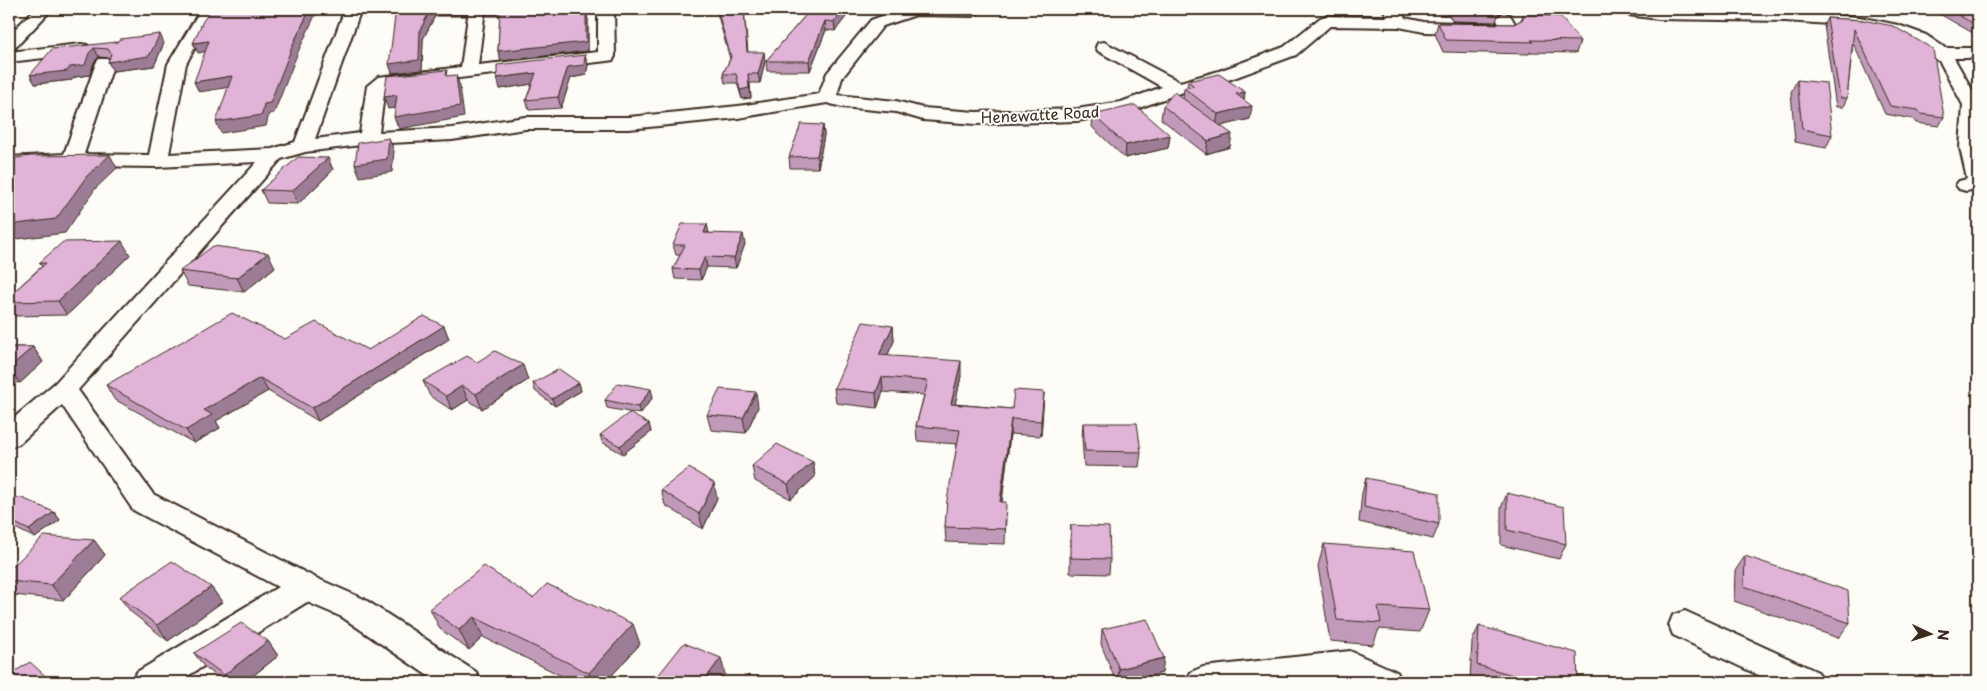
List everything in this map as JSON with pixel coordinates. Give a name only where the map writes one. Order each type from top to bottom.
[{"type":"street","points":[[9,44],[44,9]]},
{"type":"street","points":[[158,161],[176,64],[204,14],[210,9]]},
{"type":"street","points":[[303,146],[354,9]]},
{"type":"street","points":[[469,71],[477,9]]},
{"type":"street","points":[[369,138],[376,86],[384,81],[607,56],[606,9]]},
{"type":"street","points":[[1626,9],[1668,15],[1818,18],[1882,24],[1924,40],[1942,53],[1975,106],[1970,148],[1978,183],[1966,185]]},
{"type":"street","points":[[1864,9],[1882,24]]},
{"type":"street","points":[[9,163],[72,160],[158,161],[274,155],[303,146],[369,138],[452,134],[525,123],[629,123],[738,112],[827,98],[833,77],[877,23],[896,14],[916,10],[973,11]]},
{"type":"street","name":"Henewatte Road","points":[[827,98],[842,102],[896,107],[923,114],[976,118],[1095,112],[1125,107],[1178,88],[1225,75],[1290,51],[1326,21],[1395,15],[1424,26],[1510,29],[1504,18]]},
{"type":"street","points":[[1104,47],[1178,88]]},
{"type":"street","points":[[1942,53],[1978,53]]},
{"type":"street","points":[[9,58],[101,55],[72,160]]},
{"type":"street","points":[[9,437],[64,389],[274,155]]},
{"type":"street","points":[[64,389],[143,502],[305,587],[353,608],[464,682]]},
{"type":"street","points":[[149,682],[305,587]]},
{"type":"street","points":[[1685,625],[1806,682]]},
{"type":"street","points":[[1202,682],[1350,665],[1385,682]]},
{"type":"building","points":[[212,9],[310,9],[294,42],[270,103],[264,104],[262,115],[216,122],[232,76],[194,82],[209,41],[193,43],[203,21]]},
{"type":"building","points":[[396,9],[431,9],[420,30],[419,60],[389,64]]},
{"type":"building","points":[[500,9],[586,11],[586,42],[498,51]]},
{"type":"building","points":[[717,9],[744,9],[747,52],[764,52],[758,74],[748,74],[749,88],[740,90],[736,74],[723,74],[731,57]]},
{"type":"building","points":[[811,9],[845,9],[834,22],[825,21],[809,61],[766,61]]},
{"type":"building","points":[[1454,9],[1497,9],[1499,13],[1456,12]]},
{"type":"building","points":[[1947,9],[1978,9],[1978,26]]},
{"type":"building","points":[[1523,15],[1560,16],[1580,41],[1446,40],[1438,23],[1514,24],[1523,19]]},
{"type":"building","points":[[1827,18],[1863,20],[1893,26],[1933,49],[1944,117],[1921,114],[1918,110],[1890,106],[1854,29],[1847,98],[1840,98]]},
{"type":"building","points":[[160,34],[149,56],[108,62],[111,54],[108,49],[94,48],[89,53],[85,65],[70,67],[67,71],[30,75],[52,49],[117,42],[120,39]]},
{"type":"building","points":[[585,55],[584,65],[568,67],[558,97],[526,100],[536,73],[497,78],[497,65]]},
{"type":"building","points":[[447,70],[446,76],[456,75],[460,106],[394,117],[397,95],[384,97],[387,76]]},
{"type":"building","points":[[1219,74],[1245,92],[1236,94],[1252,106],[1218,114],[1184,88],[1194,86],[1188,81]]},
{"type":"building","points":[[1797,80],[1826,83],[1832,135],[1802,129]]},
{"type":"building","points":[[1174,92],[1232,134],[1208,141],[1163,106]]},
{"type":"building","points":[[1135,105],[1170,135],[1126,145],[1093,115]]},
{"type":"building","points":[[801,124],[823,125],[817,156],[789,157]]},
{"type":"building","points":[[389,138],[387,159],[355,164],[358,143]]},
{"type":"building","points":[[110,155],[87,176],[56,219],[9,225],[9,205],[11,202],[9,202],[9,159],[30,156]]},
{"type":"building","points":[[298,157],[328,158],[292,191],[261,190]]},
{"type":"building","points":[[682,224],[707,224],[704,233],[743,234],[734,258],[705,257],[699,270],[673,269],[685,245],[673,245]]},
{"type":"building","points":[[122,241],[58,301],[9,302],[9,296],[46,263],[39,263],[63,242]]},
{"type":"building","points":[[213,246],[268,253],[237,278],[180,271]]},
{"type":"building","points":[[232,313],[285,339],[316,322],[368,350],[424,316],[444,326],[312,408],[260,378],[204,410],[212,415],[186,430],[106,385]]},
{"type":"building","points":[[863,322],[893,326],[879,355],[961,361],[951,404],[1012,409],[1014,390],[1044,392],[1041,421],[1011,419],[1000,502],[1006,502],[1005,529],[945,527],[947,500],[960,430],[916,426],[928,381],[882,377],[876,393],[834,388]]},
{"type":"building","points":[[9,347],[33,347],[9,368]]},
{"type":"building","points":[[495,351],[523,365],[476,394],[462,386],[446,396],[423,381],[467,356],[477,362]]},
{"type":"building","points":[[559,369],[579,383],[552,399],[533,383]]},
{"type":"building","points":[[618,383],[651,389],[638,407],[605,400]]},
{"type":"building","points":[[720,389],[756,392],[743,418],[707,415]]},
{"type":"building","points":[[629,413],[649,424],[620,446],[600,435]]},
{"type":"building","points":[[1083,423],[1137,423],[1141,452],[1085,451]]},
{"type":"building","points":[[777,444],[813,462],[788,484],[752,466]]},
{"type":"building","points":[[689,468],[714,483],[699,514],[661,490]]},
{"type":"building","points":[[1366,478],[1439,493],[1439,524],[1364,507]]},
{"type":"building","points":[[1507,493],[1564,507],[1566,544],[1507,530]]},
{"type":"building","points":[[9,497],[22,498],[54,512],[29,530],[9,520]]},
{"type":"building","points":[[1071,525],[1109,527],[1110,559],[1071,558]]},
{"type":"building","points":[[44,536],[94,540],[51,585],[9,581],[9,570]]},
{"type":"building","points":[[1324,544],[1414,551],[1429,610],[1378,607],[1381,623],[1337,620]]},
{"type":"building","points":[[1745,556],[1848,591],[1850,623],[1744,586]]},
{"type":"building","points":[[172,561],[211,587],[157,625],[119,597]]},
{"type":"building","points":[[484,566],[533,598],[547,584],[633,624],[589,673],[474,617],[459,630],[430,609]]},
{"type":"building","points":[[1147,619],[1164,658],[1119,669],[1102,629]]},
{"type":"building","points":[[241,623],[268,641],[224,675],[194,653]]},
{"type":"building","points":[[1479,626],[1577,653],[1578,682],[1538,682],[1477,665]]},
{"type":"building","points":[[684,643],[721,658],[703,682],[653,682]]},
{"type":"building","points":[[30,662],[52,682],[9,682],[9,675]]}]
